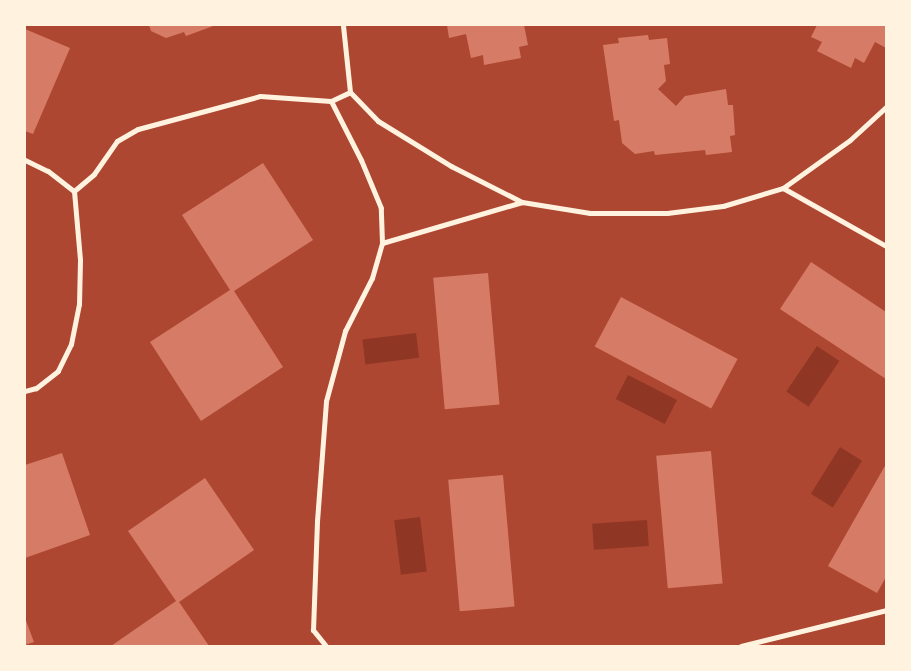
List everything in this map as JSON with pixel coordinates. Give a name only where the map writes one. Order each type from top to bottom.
[{"type":"street","points":[[343,25],[350,92],[378,121],[451,166],[522,202],[590,212],[667,213],[723,206],[783,188],[850,140],[886,108]]},
{"type":"street","points":[[74,191],[94,174],[117,141],[138,129],[260,96],[331,101],[350,92]]},
{"type":"street","points":[[326,646],[313,630],[317,521],[326,401],[345,331],[372,278],[382,243],[381,208],[361,160],[331,101]]},
{"type":"street","points":[[25,160],[48,171],[74,191],[80,260],[79,304],[72,344],[58,371],[36,388],[25,391]]},
{"type":"street","points":[[783,188],[886,246]]},
{"type":"street","points":[[382,243],[522,202]]},
{"type":"street","points":[[741,646],[886,610]]},
{"type":"shaded area","points":[[25,25],[886,25],[886,646],[25,646]]},
{"type":"shaded area","points":[[416,333],[419,358],[365,364],[362,340]]},
{"type":"shaded area","points":[[817,346],[839,361],[809,407],[786,392]]},
{"type":"shaded area","points":[[628,375],[677,400],[665,424],[616,399]]},
{"type":"shaded area","points":[[840,447],[862,461],[833,507],[811,494]]},
{"type":"shaded area","points":[[420,517],[427,572],[401,575],[394,520]]},
{"type":"shaded area","points":[[647,520],[649,546],[594,550],[592,524]]},
{"type":"building","points":[[149,25],[216,25],[186,36],[184,32],[166,38],[151,31]]},
{"type":"building","points":[[447,25],[524,25],[528,45],[519,47],[521,58],[484,65],[483,55],[471,58],[466,34],[449,38]]},
{"type":"building","points":[[817,25],[886,25],[886,48],[875,42],[864,63],[855,58],[851,68],[817,51],[822,42],[811,37]]},
{"type":"building","points":[[25,29],[70,48],[33,134],[25,131]]},
{"type":"building","points":[[648,35],[649,40],[667,38],[670,64],[664,65],[666,81],[658,89],[676,106],[685,96],[726,89],[728,105],[733,105],[735,135],[730,136],[732,152],[706,155],[705,150],[655,155],[654,151],[635,154],[622,143],[619,120],[614,121],[603,45],[619,43],[618,38]]},
{"type":"building","points":[[263,163],[313,240],[234,291],[283,367],[201,421],[150,342],[230,290],[182,215]]},
{"type":"building","points":[[811,262],[886,312],[886,379],[780,309]]},
{"type":"building","points":[[488,273],[500,404],[445,409],[433,278]]},
{"type":"building","points":[[621,297],[738,359],[711,408],[595,346]]},
{"type":"building","points":[[711,451],[723,583],[668,588],[656,456]]},
{"type":"building","points":[[62,453],[90,535],[25,558],[25,465]]},
{"type":"building","points":[[886,464],[886,577],[877,593],[828,566]]},
{"type":"building","points":[[503,475],[515,606],[460,611],[448,480]]},
{"type":"building","points":[[205,478],[254,550],[179,602],[209,646],[111,646],[176,601],[128,531]]},
{"type":"building","points":[[25,618],[34,642],[25,645]]}]
